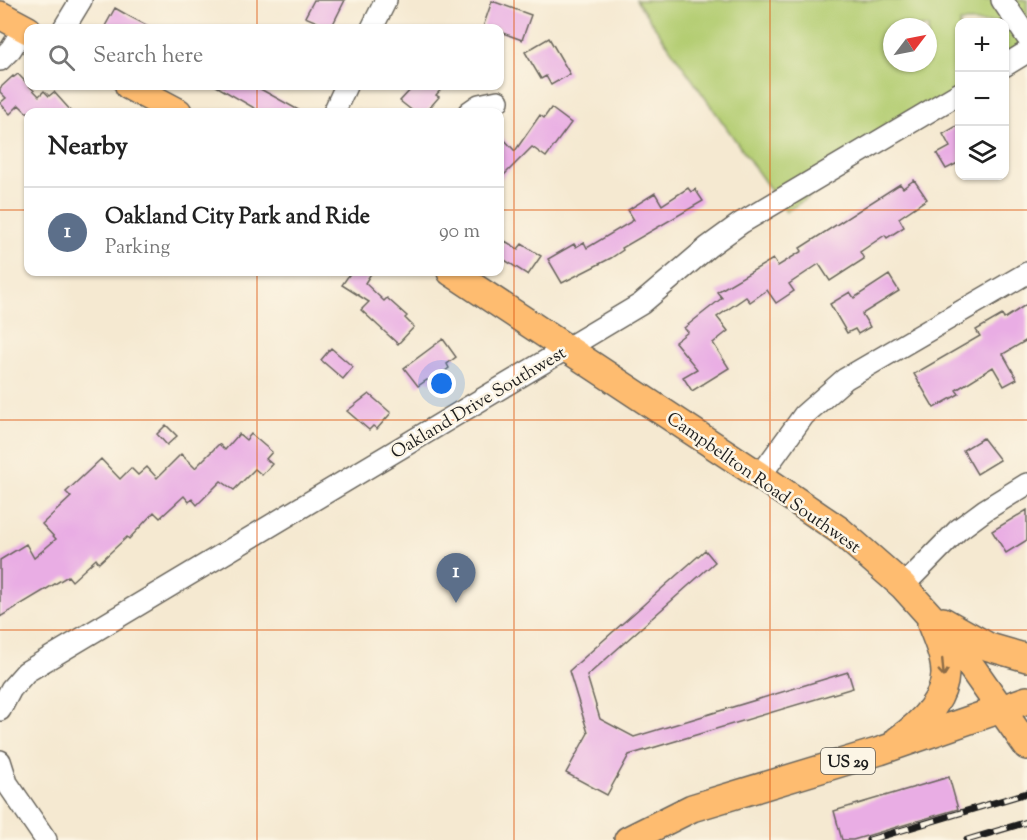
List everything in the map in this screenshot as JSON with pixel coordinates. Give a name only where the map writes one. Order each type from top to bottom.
[{"type":"main road","points":[[0,15],[24,28]]},
{"type":"main road","points":[[137,90],[170,108]]},
{"type":"main road","name":"Campbellton Road Southwest","points":[[457,276],[569,348],[839,530],[903,586],[956,645],[1027,746]]},
{"type":"main road","points":[[927,612],[989,647],[1027,658]]},
{"type":"main road","points":[[880,752],[912,729],[930,711],[940,695],[945,675],[942,654],[927,612]]},
{"type":"main road","name":"US 29","points":[[627,840],[692,808],[880,752],[1027,700]]},
{"type":"street","points":[[66,24],[81,0]]},
{"type":"street","points":[[374,24],[386,0]]},
{"type":"street","points":[[1002,0],[1027,37]]},
{"type":"street","points":[[0,60],[24,32]]},
{"type":"street","points":[[1009,63],[1027,52]]},
{"type":"street","points":[[336,108],[344,90]]},
{"type":"street","name":"Oakland Drive Southwest","points":[[0,710],[11,689],[26,672],[641,304],[708,247],[741,224],[955,96]]},
{"type":"street","points":[[475,108],[498,101]]},
{"type":"street","points":[[760,476],[804,415],[845,379],[1027,273]]},
{"type":"street","points":[[903,586],[958,530],[1027,484]]},
{"type":"street","points":[[0,761],[7,783],[46,840]]},
{"type":"green space","points":[[636,0],[1027,0],[1027,50],[1009,63],[1009,18],[955,18],[955,99],[786,212]]},
{"type":"building","points":[[314,0],[345,0],[333,24],[322,24],[305,17]]},
{"type":"building","points":[[492,1],[531,15],[522,40],[504,33],[504,24],[484,24]]},
{"type":"building","points":[[115,8],[144,24],[106,24]]},
{"type":"building","points":[[549,38],[570,74],[551,85],[546,76],[541,79],[525,52]]},
{"type":"building","points":[[18,74],[24,80],[24,90],[33,90],[39,96],[44,91],[49,96],[54,92],[68,108],[24,108],[24,110],[19,105],[10,114],[0,103],[6,98],[0,92],[0,88]]},
{"type":"building","points":[[223,90],[262,90],[295,108],[254,108]]},
{"type":"building","points":[[410,90],[440,90],[436,95],[439,97],[429,108],[409,108],[400,101]]},
{"type":"building","points":[[551,108],[571,123],[546,157],[532,147],[504,175],[504,139],[515,151],[540,115],[544,118]]},
{"type":"building","points":[[955,127],[955,164],[946,169],[937,154],[950,147],[943,134]]},
{"type":"building","points":[[914,180],[927,199],[899,218],[904,227],[887,238],[885,235],[860,252],[864,259],[830,281],[819,264],[789,284],[794,291],[776,303],[767,290],[750,302],[746,297],[717,317],[728,331],[713,343],[729,368],[692,391],[683,377],[697,369],[675,342],[688,332],[684,328],[722,298],[717,292],[773,259],[778,266],[802,251],[800,248],[900,184],[903,188]]},
{"type":"building","points":[[688,188],[691,192],[695,189],[703,201],[622,248],[623,250],[611,258],[562,283],[548,259],[574,244],[576,247],[584,242],[587,248],[634,220],[628,210],[655,193],[662,205]]},
{"type":"building","points":[[505,241],[518,249],[522,244],[541,256],[528,275],[504,260]]},
{"type":"building","points":[[889,275],[899,291],[862,314],[870,327],[858,334],[855,329],[847,333],[830,304],[850,292],[854,298]]},
{"type":"building","points":[[348,276],[369,276],[365,283],[384,301],[387,298],[407,316],[405,318],[414,327],[398,344],[361,310],[369,302],[342,285]]},
{"type":"building","points":[[1027,304],[1027,340],[1003,354],[1017,379],[1004,386],[993,367],[956,390],[959,394],[934,408],[914,374],[980,336],[976,330],[1002,315],[1004,319]]},
{"type":"building","points":[[443,339],[456,357],[447,364],[449,368],[430,383],[427,380],[418,386],[404,368]]},
{"type":"building","points":[[331,348],[353,367],[343,379],[321,360]]},
{"type":"building","points":[[369,394],[391,413],[377,429],[373,426],[369,430],[347,411]]},
{"type":"building","points":[[166,425],[177,436],[167,445],[157,434]]},
{"type":"building","points":[[239,434],[246,440],[251,434],[272,452],[266,459],[272,464],[262,475],[255,469],[234,490],[221,481],[197,505],[192,499],[189,502],[184,496],[160,518],[154,512],[129,539],[127,537],[99,563],[96,559],[72,581],[68,576],[0,617],[0,560],[26,544],[34,558],[56,539],[42,524],[71,497],[66,492],[101,459],[120,479],[131,468],[138,475],[147,467],[157,478],[181,454],[195,468],[219,444],[225,450]]},
{"type":"building","points":[[983,438],[1000,460],[977,474],[963,450]]},
{"type":"building","points":[[1027,510],[1027,540],[1006,553],[992,531]]},
{"type":"building","points":[[705,550],[715,562],[587,676],[600,719],[634,737],[848,672],[853,688],[629,755],[607,795],[566,773],[588,733],[569,671]]},
{"type":"building","points":[[949,777],[958,809],[853,840],[842,840],[834,811]]},
{"type":"railway","points":[[869,840],[1027,793]]},
{"type":"railway","points":[[967,840],[1027,822]]},
{"type":"place","name":"Oakland City Park and Ride","points":[[456,603]]}]
